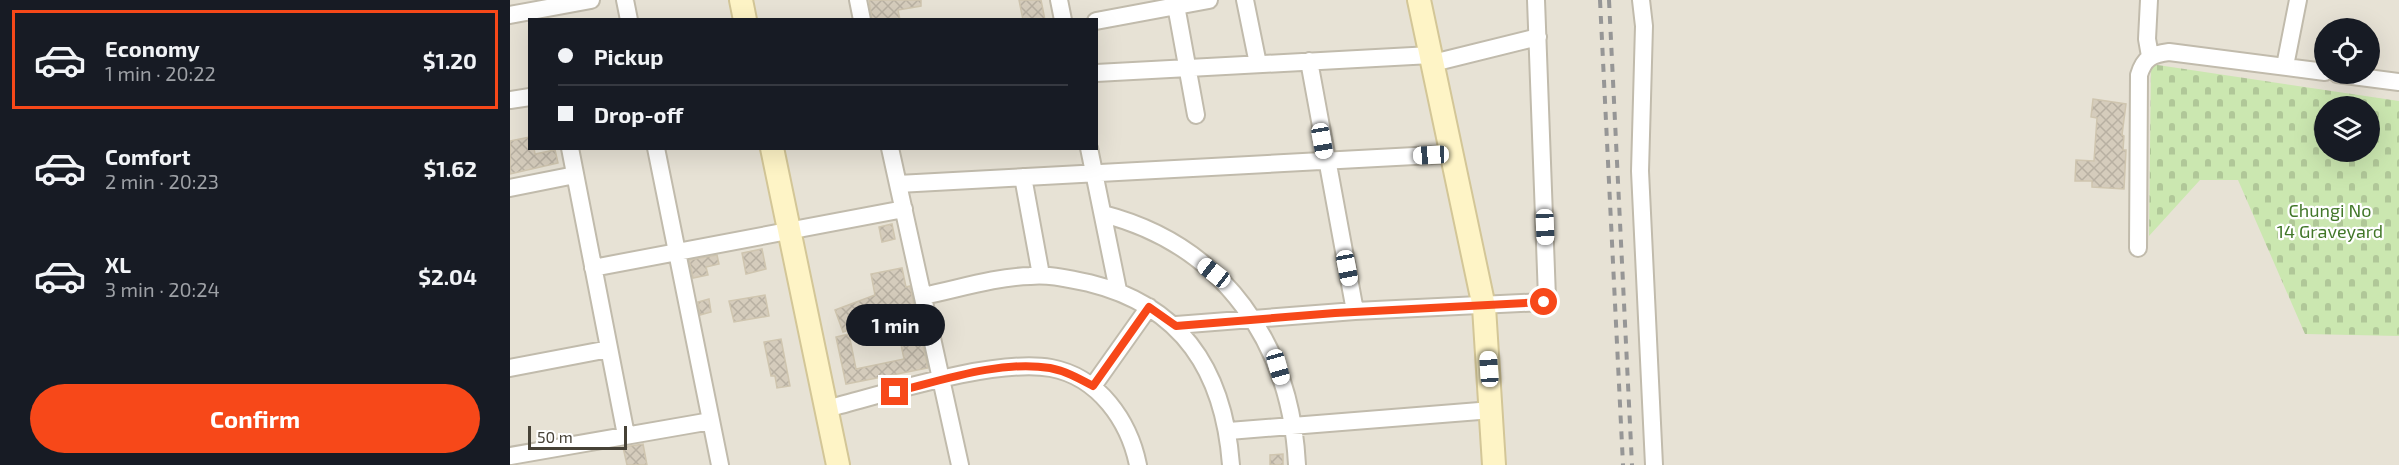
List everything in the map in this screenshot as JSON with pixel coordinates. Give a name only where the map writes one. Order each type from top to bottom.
[{"type":"street","points":[[510,15],[543,14],[591,0]]},
{"type":"street","points":[[625,0],[629,18]]},
{"type":"street","points":[[741,0],[745,18]]},
{"type":"street","points":[[858,0],[862,18]]},
{"type":"street","points":[[1059,0],[1063,18]]},
{"type":"street","points":[[1098,21],[1176,3],[1209,0]]},
{"type":"street","points":[[1245,0],[1258,64]]},
{"type":"street","points":[[1419,0],[1484,307],[1494,465]]},
{"type":"street","points":[[1176,326],[1254,318],[1544,302],[1547,298],[1536,0]]},
{"type":"street","points":[[1641,0],[1644,26],[1640,171],[1654,465]]},
{"type":"street","points":[[2150,0],[2147,39],[2150,56]]},
{"type":"street","points":[[2285,66],[2298,0]]},
{"type":"street","points":[[1176,3],[1196,115]]},
{"type":"street","points":[[1098,73],[1309,61],[1432,59],[1538,37]]},
{"type":"street","points":[[2138,248],[2139,75],[2142,63],[2150,56],[2169,52],[2314,70]]},
{"type":"street","points":[[1309,61],[1355,312]]},
{"type":"street","points":[[2380,80],[2399,82]]},
{"type":"street","points":[[510,100],[528,97]]},
{"type":"street","points":[[570,150],[626,435]]},
{"type":"street","points":[[656,150],[720,465]]},
{"type":"street","points":[[772,150],[838,465]]},
{"type":"street","points":[[890,150],[960,465]]},
{"type":"street","points":[[1089,150],[1118,290]]},
{"type":"street","points":[[898,184],[1452,154]]},
{"type":"street","points":[[510,188],[575,175]]},
{"type":"street","points":[[1023,177],[1041,275]]},
{"type":"street","points":[[593,268],[904,209]]},
{"type":"street","points":[[1103,214],[1144,228],[1192,256],[1214,273],[1254,318],[1278,367],[1295,426],[1297,465]]},
{"type":"street","points":[[923,296],[995,280],[1041,275],[1118,290],[1149,307],[1176,326],[1204,367],[1228,431],[1231,465]]},
{"type":"street","points":[[1093,386],[1149,307]]},
{"type":"street","points":[[510,368],[609,349]]},
{"type":"street","points":[[826,409],[993,369],[1051,368],[1093,386],[1120,417],[1135,450],[1138,465]]},
{"type":"street","points":[[1228,431],[1492,410]]},
{"type":"street","points":[[510,456],[711,421]]},
{"type":"shaded area","points":[[510,0],[2399,0],[2399,465],[510,465]]},
{"type":"green space","name":"Chungi No 14 Graveyard","points":[[2151,64],[2365,96],[2314,96],[2314,162],[2380,162],[2380,98],[2399,101],[2399,336],[2305,334],[2238,180],[2200,180],[2149,236]]},
{"type":"building","points":[[869,0],[921,0],[921,6],[898,10],[900,18],[872,18]]},
{"type":"building","points":[[1019,0],[1041,0],[1045,18],[1023,18]]},
{"type":"building","points":[[2093,99],[2126,104],[2122,135],[2124,136],[2123,150],[2126,150],[2124,189],[2092,187],[2092,181],[2075,181],[2076,160],[2094,161],[2097,118],[2091,117]]},
{"type":"building","points":[[528,137],[528,150],[534,150],[535,154],[555,150],[558,163],[510,174],[510,141]]},
{"type":"building","points":[[892,224],[895,239],[882,242],[879,227]]},
{"type":"building","points":[[762,249],[766,269],[746,274],[742,253]]},
{"type":"building","points":[[717,255],[719,264],[706,267],[708,275],[693,278],[689,260]]},
{"type":"building","points":[[902,268],[906,287],[910,286],[928,368],[846,384],[836,337],[849,334],[856,369],[904,359],[895,315],[843,332],[835,310],[875,295],[871,274]]},
{"type":"building","points":[[765,295],[769,316],[734,322],[729,301]]},
{"type":"building","points":[[709,299],[711,312],[700,315],[698,302]]},
{"type":"building","points":[[781,339],[790,386],[777,388],[775,376],[771,376],[764,342]]},
{"type":"building","points":[[643,444],[647,465],[627,465],[623,447]]},
{"type":"building","points":[[1283,454],[1283,465],[1270,465],[1270,455]]},
{"type":"railway","points":[[1600,0],[1623,465]]},
{"type":"railway","points":[[1609,0],[1632,465]]},
{"type":"route","points":[[895,392],[993,369],[1025,367],[1051,368],[1093,386],[1149,307],[1176,326],[1254,318],[1544,302]]}]
